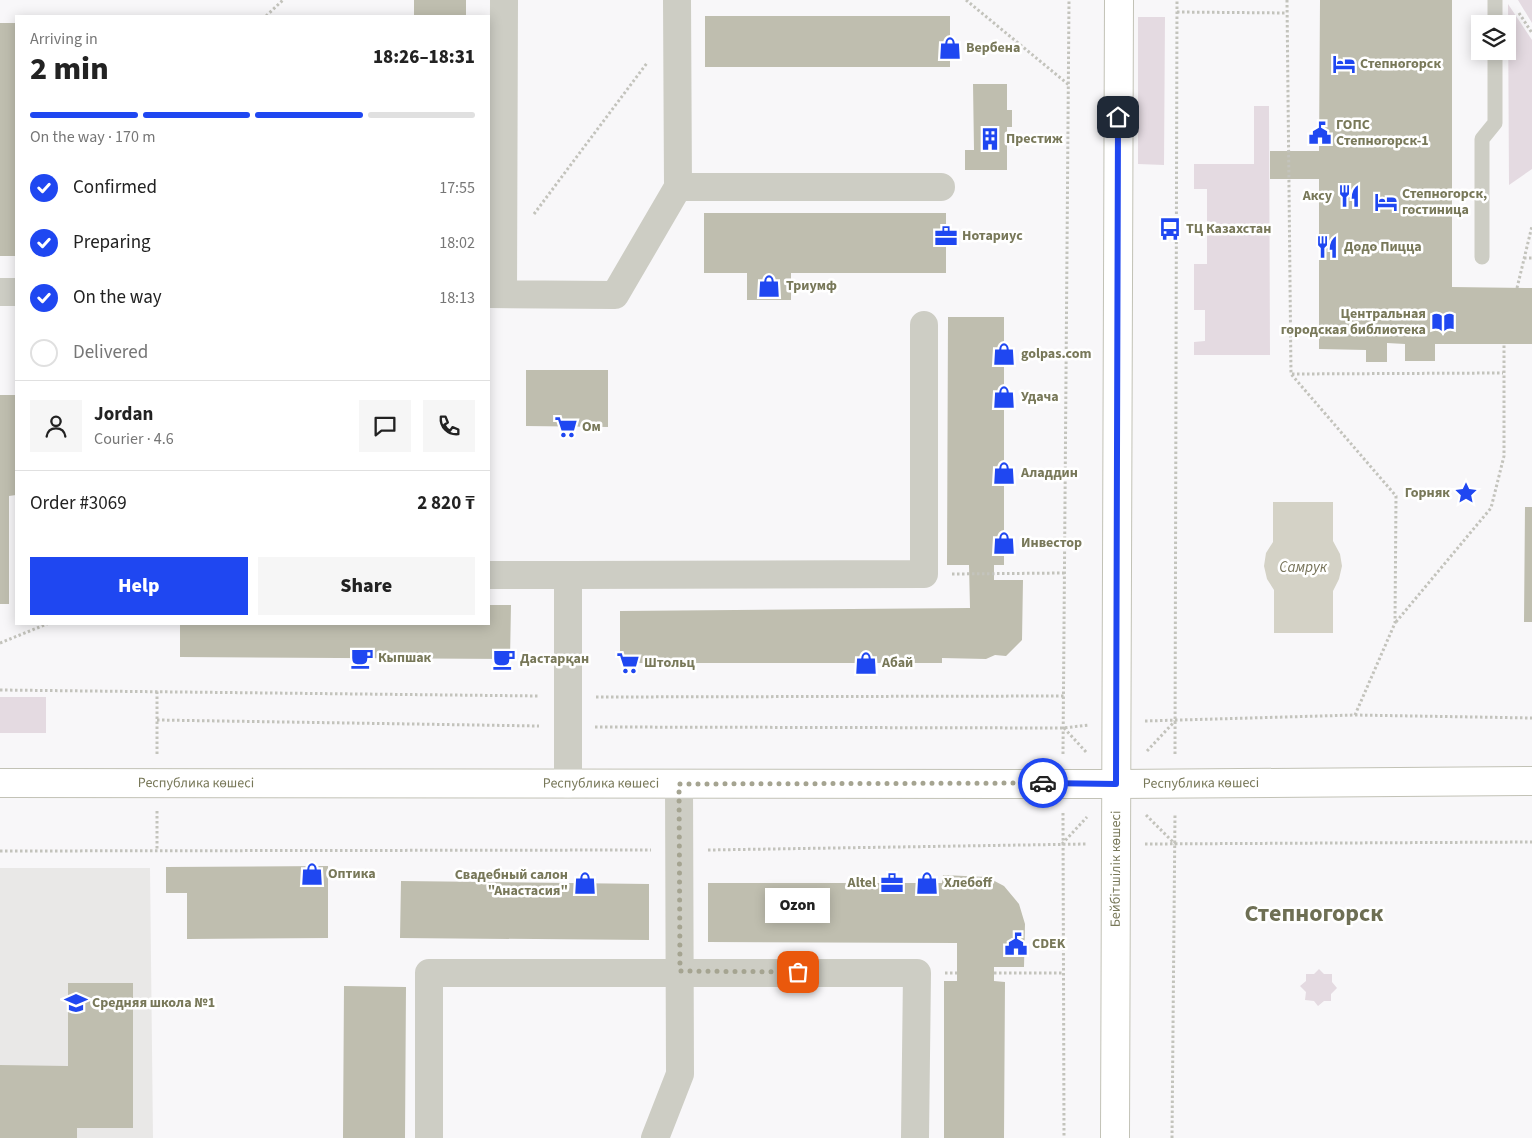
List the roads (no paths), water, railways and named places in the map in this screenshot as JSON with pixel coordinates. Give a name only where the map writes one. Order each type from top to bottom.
[{"type":"street","points":[[504,0],[496,294],[615,296],[678,187],[676,0]]},
{"type":"street","name":"Бейбітшілік көшесі","points":[[1115,1138],[1119,0]]},
{"type":"street","points":[[678,187],[941,187]]},
{"type":"street","points":[[0,292],[15,292]]},
{"type":"street","points":[[490,575],[924,574],[924,325]]},
{"type":"street","points":[[568,575],[568,784]]},
{"type":"street","name":"Республика көшесі","points":[[0,783],[1116,784],[1532,781]]},
{"type":"street","points":[[655,1138],[680,1074],[679,784]]},
{"type":"street","points":[[429,1138],[429,973],[680,971],[917,973],[915,1138]]},
{"type":"lane","points":[[1495,0],[1495,15]]},
{"type":"lane","points":[[1482,257],[1482,139],[1495,123],[1495,60]]},
{"type":"water","name":"Самрук","points":[[1273,502],[1333,502],[1333,541],[1340,554],[1342,566],[1339,579],[1333,591],[1333,633],[1274,633],[1274,590],[1267,579],[1264,566],[1266,553],[1273,542]]},
{"type":"place","name":"Вербена","points":[[950,48]]},
{"type":"place","name":"Степногорск","points":[[1344,64]]},
{"type":"place","name":"ГОПС Степногорск-1","points":[[1320,133]]},
{"type":"place","name":"Престиж","points":[[990,139]]},
{"type":"place","name":"Аксу","points":[[1349,196]]},
{"type":"place","name":"Степногорск, гостиница","points":[[1386,202]]},
{"type":"place","name":"ТЦ Казахстан","points":[[1170,229]]},
{"type":"place","name":"Нотариус","points":[[946,236]]},
{"type":"place","name":"Додо Пицца","points":[[1327,247]]},
{"type":"place","name":"Триумф","points":[[769,286]]},
{"type":"place","name":"Центральная городская библиотека","points":[[1443,322]]},
{"type":"place","name":"golpas.com","points":[[1004,354]]},
{"type":"place","name":"Удача","points":[[1004,397]]},
{"type":"place","name":"Ом","points":[[566,427]]},
{"type":"place","name":"Аладдин","points":[[1004,473]]},
{"type":"place","name":"Горняк","points":[[1466,493]]},
{"type":"place","name":"Инвестор","points":[[1004,543]]},
{"type":"place","name":"Кыпшак","points":[[362,658]]},
{"type":"place","name":"Дастарқан","points":[[504,659]]},
{"type":"place","name":"Штольц","points":[[628,663]]},
{"type":"place","name":"Абай","points":[[866,663]]},
{"type":"place","name":"Оптика","points":[[312,874]]},
{"type":"place","name":"Свадебный салон \"Анастасия\"","points":[[585,883]]},
{"type":"place","name":"Altel","points":[[892,883]]},
{"type":"place","name":"Хлебoff","points":[[927,883]]},
{"type":"place","name":"CDEK","points":[[1016,944]]},
{"type":"place","name":"Ozon","points":[[798,972]]},
{"type":"place","name":"Средняя школа №1","points":[[76,1003]]},
{"type":"district","name":"Степногорск","points":[[1314,913]]}]
